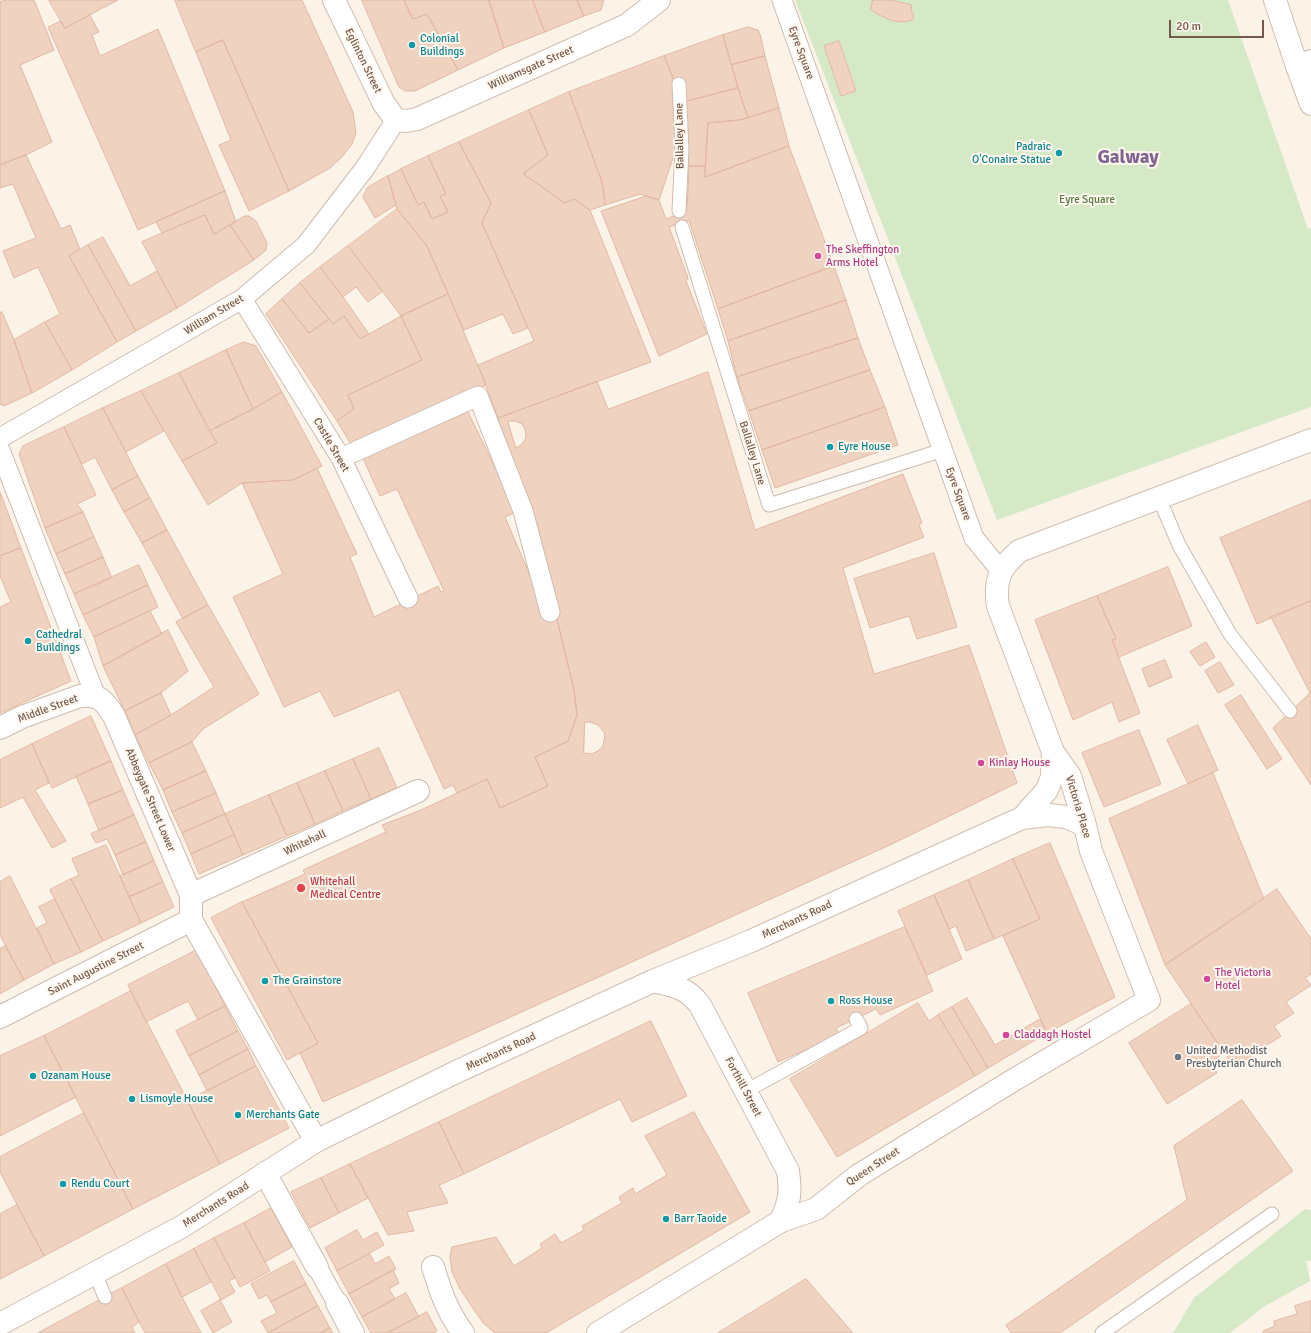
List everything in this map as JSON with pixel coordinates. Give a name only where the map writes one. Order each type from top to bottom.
[{"type":"main road","name":"Eglinton Street","points":[[334,0],[384,104],[396,120]]},
{"type":"main road","name":"Williamsgate Street","points":[[396,120],[406,121],[417,119],[627,25],[659,0]]},
{"type":"main road","points":[[1275,0],[1304,64],[1311,104]]},
{"type":"main road","points":[[1001,571],[1006,562],[1019,550],[1311,440]]},
{"type":"main road","name":"Victoria Place","points":[[1001,571],[996,591],[998,606],[1053,752],[1070,776],[1085,825],[1091,851],[1149,1000]]},
{"type":"main road","name":"Middle Street","points":[[0,728],[22,717],[80,696],[90,695],[96,697]]},
{"type":"main road","name":"Abbeygate Street Lower","points":[[96,697],[106,702],[114,716],[191,895],[191,920],[316,1141]]},
{"type":"main road","name":"Merchants Road","points":[[1022,818],[1047,790],[1052,777],[1053,752]]},
{"type":"main road","name":"Whitehall","points":[[191,895],[418,792]]},
{"type":"main road","name":"Merchants Road","points":[[0,1324],[183,1226],[316,1141],[454,1073],[653,981],[751,941],[1022,818],[1048,815],[1066,817],[1085,825]]},
{"type":"main road","name":"Saint Augustine Street","points":[[0,1017],[191,920]]},
{"type":"main road","name":"Forthill Street","points":[[653,981],[680,988],[692,995],[700,1005],[746,1091],[788,1171],[790,1199],[781,1221]]},
{"type":"main road","name":"Queen Street","points":[[598,1333],[781,1221],[816,1208],[859,1175],[1012,1081],[1149,1000]]},
{"type":"main road","points":[[265,1173],[317,1267]]},
{"type":"main road","points":[[433,1268],[442,1296],[450,1314],[463,1333]]},
{"type":"main road","points":[[337,1303],[352,1333]]},
{"type":"street","name":"Eyre Square","points":[[782,0],[974,538],[1001,571]]},
{"type":"street","name":"William Street","points":[[0,438],[242,299],[306,245],[365,168],[396,120]]},
{"type":"street","name":"Castle Street","points":[[242,299],[341,458],[408,598]]},
{"type":"street","points":[[341,458],[478,396],[523,511],[550,612]]},
{"type":"street","name":"Abbeygate Street Lower","points":[[0,450],[96,697]]},
{"type":"street","points":[[317,1267],[337,1303]]},
{"type":"lane","name":"Ballalley Lane","points":[[679,84],[682,149],[679,211]]},
{"type":"lane","name":"Ballalley Lane","points":[[682,227],[769,505],[943,450]]},
{"type":"lane","points":[[1159,498],[1179,545],[1230,634],[1290,711]]},
{"type":"lane","points":[[746,1091],[861,1028],[856,1019]]},
{"type":"lane","points":[[1102,1333],[1272,1214]]},
{"type":"lane","points":[[95,1274],[105,1297]]},
{"type":"green space","name":"Eyre Square","points":[[795,0],[1228,0],[1308,229],[1311,228],[1311,407],[997,520]]},
{"type":"green space","points":[[1305,1209],[1311,1210],[1311,1261],[1306,1261],[1310,1281],[1265,1306],[1230,1333],[1173,1333],[1194,1298]]},
{"type":"building","points":[[6,0],[34,0],[54,50],[20,65],[52,142],[26,155],[0,165],[0,2]]},
{"type":"building","points":[[49,0],[118,0],[65,28]]},
{"type":"building","points":[[175,0],[302,0],[353,112],[356,133],[352,144],[342,157],[330,168],[289,191],[223,40],[196,52]]},
{"type":"building","name":"Colonial Buildings","points":[[362,0],[404,0],[413,19],[427,14],[458,70],[415,91],[405,91],[399,87]]},
{"type":"building","points":[[404,0],[489,0],[504,48],[458,70],[427,14],[413,19]]},
{"type":"building","points":[[489,0],[533,0],[545,32],[504,48]]},
{"type":"building","points":[[533,0],[577,0],[584,16],[545,32]]},
{"type":"building","points":[[577,0],[604,0],[601,10],[584,16]]},
{"type":"building","points":[[873,0],[891,0],[912,5],[911,10],[914,16],[912,20],[904,22],[893,21],[871,10]]},
{"type":"building","points":[[90,15],[99,32],[92,35],[100,56],[158,29],[225,191],[138,230],[48,27],[61,21],[65,28]]},
{"type":"building","points":[[748,27],[758,30],[765,56],[731,65],[723,35]]},
{"type":"building","points":[[723,35],[738,88],[684,102],[664,56]]},
{"type":"building","points":[[223,40],[289,191],[249,211],[219,145],[231,140],[196,52]]},
{"type":"building","points":[[839,41],[856,91],[841,96],[824,46]]},
{"type":"building","points":[[664,56],[676,86],[677,143],[659,200],[640,194],[605,205],[602,182],[569,92]]},
{"type":"building","points":[[765,56],[779,108],[748,118],[731,65]]},
{"type":"building","points":[[738,88],[748,118],[708,123],[705,166],[689,166],[684,102]]},
{"type":"building","points":[[569,92],[602,182],[605,205],[590,210],[574,199],[565,203],[523,174],[548,155],[529,110]]},
{"type":"building","points":[[779,108],[789,146],[705,177],[708,123],[739,120]]},
{"type":"building","points":[[529,110],[548,155],[523,174],[565,203],[574,199],[590,210],[651,362],[498,418],[478,365],[534,341],[482,223],[491,203],[459,142]]},
{"type":"building","points":[[459,142],[491,203],[482,223],[528,328],[513,334],[503,314],[464,330],[427,246],[397,209],[388,176],[401,169],[418,205],[424,202],[432,219],[448,212],[440,196],[446,194],[428,156]]},
{"type":"building","points":[[789,146],[834,266],[718,309],[689,220],[669,227],[688,278],[686,281],[707,334],[659,356],[601,211],[646,196],[659,200],[666,219],[687,211],[689,166],[705,166],[705,177]]},
{"type":"building","points":[[26,155],[61,229],[70,225],[80,249],[69,256],[117,342],[72,370],[45,322],[60,314],[38,267],[14,278],[3,251],[36,238],[13,184],[0,188],[0,165]]},
{"type":"building","points":[[428,156],[446,194],[440,196],[448,212],[432,219],[424,202],[418,205],[401,169]]},
{"type":"building","points":[[388,176],[396,205],[375,218],[363,197],[367,188]]},
{"type":"building","points":[[225,191],[236,222],[214,234],[205,215],[162,233],[156,222]]},
{"type":"building","points":[[397,209],[427,246],[448,294],[401,316],[348,246]]},
{"type":"building","points":[[205,215],[214,234],[230,225],[254,260],[177,308],[142,242]]},
{"type":"building","points":[[245,216],[249,216],[256,221],[267,243],[266,250],[254,260],[230,225]]},
{"type":"building","points":[[103,237],[130,286],[157,271],[177,308],[136,331],[88,245]]},
{"type":"building","points":[[88,245],[136,331],[117,342],[69,256]]},
{"type":"building","points":[[348,246],[383,291],[368,302],[356,287],[343,297],[320,267]]},
{"type":"building","points":[[834,266],[846,300],[728,341],[718,309]]},
{"type":"building","points":[[320,267],[369,334],[360,339],[344,316],[333,324],[300,283]]},
{"type":"building","points":[[300,283],[329,319],[309,333],[282,299]]},
{"type":"building","points":[[448,294],[486,385],[352,446],[337,421],[354,409],[348,395],[422,360],[401,316]]},
{"type":"building","points":[[282,299],[309,333],[329,319],[333,324],[344,316],[360,339],[401,316],[422,360],[348,395],[354,409],[337,421],[266,314]]},
{"type":"building","points":[[846,300],[858,338],[737,377],[728,341]]},
{"type":"building","points":[[2,312],[14,340],[32,393],[4,406],[0,404],[0,313]]},
{"type":"building","points":[[45,322],[72,370],[32,393],[14,340]]},
{"type":"building","points":[[858,338],[870,370],[749,411],[737,377]]},
{"type":"building","points":[[244,342],[256,346],[282,392],[253,409],[226,350]]},
{"type":"building","points":[[226,350],[253,409],[209,431],[179,373]]},
{"type":"building","points":[[870,370],[885,407],[762,450],[749,411]]},
{"type":"building","points":[[708,372],[755,530],[903,474],[922,523],[919,525],[924,537],[843,568],[874,674],[969,645],[1017,783],[892,844],[323,1102],[300,1053],[318,1043],[242,902],[305,874],[303,870],[386,832],[382,825],[421,810],[487,779],[500,808],[548,786],[535,757],[568,741],[577,715],[574,690],[556,615],[498,418],[597,381],[608,409]]},
{"type":"building","points":[[179,373],[217,443],[182,461],[141,391]]},
{"type":"building","points":[[141,391],[164,431],[126,452],[103,408]]},
{"type":"building","points":[[282,392],[322,466],[293,480],[242,483],[208,505],[182,461],[217,443],[209,431],[253,409]]},
{"type":"building","name":"Eyre House","points":[[885,407],[898,445],[775,488],[762,450]]},
{"type":"building","points":[[103,408],[138,476],[112,490],[95,457],[82,464],[64,427]]},
{"type":"building","points":[[468,412],[517,512],[505,517],[548,618],[556,615],[574,690],[577,715],[568,741],[535,757],[548,786],[500,808],[487,779],[457,793],[453,785],[444,789],[399,690],[334,717],[320,691],[284,707],[233,597],[283,574],[242,483],[293,480],[317,468],[357,554],[350,557],[374,617],[438,586],[441,592],[444,591],[397,489],[380,496],[363,458]]},
{"type":"building","points":[[508,421],[515,421],[522,424],[525,429],[525,440],[516,448]]},
{"type":"building","points":[[64,427],[96,495],[77,504],[83,512],[45,528],[19,454],[23,446]]},
{"type":"building","points":[[138,476],[150,498],[124,512],[112,490]]},
{"type":"building","points":[[0,492],[21,548],[0,556]]},
{"type":"building","points":[[150,498],[167,530],[142,543],[124,512]]},
{"type":"building","points":[[1311,500],[1311,601],[1257,624],[1220,538]]},
{"type":"building","points":[[83,512],[94,537],[56,554],[45,528]]},
{"type":"building","points":[[167,530],[208,605],[183,619],[142,543]]},
{"type":"building","points":[[94,537],[103,557],[65,574],[56,554]]},
{"type":"building","name":"Cathedral Buildings","points":[[21,548],[71,681],[0,713],[0,607],[11,602],[0,576],[0,556]]},
{"type":"building","points":[[934,553],[957,627],[917,639],[909,616],[870,628],[854,579]]},
{"type":"building","points":[[103,557],[112,578],[74,594],[65,574]]},
{"type":"building","points":[[139,565],[148,585],[83,615],[74,594]]},
{"type":"building","points":[[1168,567],[1192,626],[1119,657],[1112,640],[1116,639],[1097,596]]},
{"type":"building","points":[[148,585],[158,607],[94,637],[83,615]]},
{"type":"building","points":[[1097,596],[1116,639],[1112,640],[1140,713],[1119,722],[1112,702],[1073,720],[1035,620]]},
{"type":"building","points":[[1311,601],[1311,785],[1273,728],[1310,693],[1271,617]]},
{"type":"building","points":[[208,605],[259,694],[203,729],[192,742],[149,763],[135,735],[171,715],[214,687],[176,622]]},
{"type":"building","points":[[150,611],[162,634],[103,666],[94,637]]},
{"type":"building","points":[[168,630],[188,671],[161,693],[125,711],[103,666]]},
{"type":"building","points":[[1206,642],[1215,657],[1200,666],[1190,652]]},
{"type":"building","points":[[1165,660],[1172,677],[1149,687],[1142,669]]},
{"type":"building","points":[[1220,662],[1234,685],[1218,693],[1205,671]]},
{"type":"building","points":[[161,693],[171,715],[135,735],[125,711]]},
{"type":"building","points":[[1241,695],[1282,759],[1267,769],[1225,705]]},
{"type":"building","points":[[91,716],[111,761],[52,788],[32,744]]},
{"type":"building","points":[[585,722],[598,725],[604,732],[605,736],[601,749],[592,754],[584,753]]},
{"type":"building","points":[[1198,725],[1218,770],[1188,784],[1167,740]]},
{"type":"building","points":[[1139,730],[1161,784],[1104,807],[1082,753]]},
{"type":"building","points":[[192,742],[206,771],[163,790],[149,763]]},
{"type":"building","points":[[32,744],[49,783],[35,790],[66,841],[52,848],[23,797],[0,808],[0,760]]},
{"type":"building","points":[[379,748],[397,788],[371,799],[353,759]]},
{"type":"building","points":[[353,759],[371,799],[343,811],[325,771]]},
{"type":"building","points":[[111,761],[123,790],[88,804],[76,776]]},
{"type":"building","points":[[206,771],[216,793],[172,812],[163,790]]},
{"type":"building","points":[[325,771],[343,811],[315,824],[297,783]]},
{"type":"building","points":[[1213,773],[1264,899],[1165,965],[1109,819]]},
{"type":"building","points":[[297,783],[315,824],[287,836],[269,795]]},
{"type":"building","points":[[123,790],[134,815],[99,831],[88,804]]},
{"type":"building","points":[[216,793],[225,814],[182,833],[172,812]]},
{"type":"building","points":[[269,795],[287,836],[243,855],[225,814]]},
{"type":"building","points":[[225,814],[234,835],[191,854],[182,833]]},
{"type":"building","points":[[134,815],[146,842],[115,855],[107,839],[96,843],[91,834]]},
{"type":"building","points":[[234,835],[243,855],[199,874],[191,854]]},
{"type":"building","points":[[146,842],[154,861],[123,875],[115,855]]},
{"type":"building","points":[[1050,843],[1115,997],[1047,1033],[1003,936],[1040,919],[1013,859]]},
{"type":"building","points":[[106,845],[141,923],[103,941],[71,879],[79,875],[72,859]]},
{"type":"building","points":[[1013,859],[1040,919],[994,939],[968,880]]},
{"type":"building","points":[[154,861],[163,882],[129,897],[120,876]]},
{"type":"building","points":[[10,876],[54,964],[24,980],[0,935],[0,882]]},
{"type":"building","points":[[71,879],[103,941],[81,952],[50,890]]},
{"type":"building","points":[[968,880],[994,939],[966,951],[956,926],[949,929],[934,895]]},
{"type":"building","points":[[163,882],[174,907],[141,923],[129,897]]},
{"type":"building","points":[[1277,889],[1311,939],[1311,974],[1305,978],[1311,985],[1286,1002],[1294,1013],[1274,1026],[1281,1036],[1234,1067],[1165,965]]},
{"type":"building","points":[[934,895],[962,959],[927,975],[898,911]]},
{"type":"building","points":[[55,899],[81,952],[54,964],[37,928],[47,923],[39,907]]},
{"type":"building","name":"The Grainstore","points":[[242,902],[318,1043],[287,1060],[211,918]]},
{"type":"building","name":"Ross House","points":[[905,927],[933,991],[880,1015],[876,1009],[836,1028],[839,1035],[778,1062],[748,993]]},
{"type":"building","points":[[5,946],[24,980],[0,994],[0,949]]},
{"type":"building","points":[[197,950],[225,1006],[198,1020],[188,1001],[146,1022],[128,985]]},
{"type":"building","name":"Lismoyle House","points":[[131,991],[220,1164],[133,1209],[44,1036]]},
{"type":"building","points":[[967,998],[995,1045],[1040,1019],[1047,1033],[988,1068],[952,1007]]},
{"type":"building","points":[[918,1003],[929,1021],[938,1015],[975,1076],[837,1157],[790,1079]]},
{"type":"building","name":"United Methodist Presbyterian Church","points":[[1191,1004],[1224,1053],[1210,1062],[1217,1073],[1167,1104],[1129,1043]]},
{"type":"building","points":[[225,1006],[238,1031],[189,1056],[176,1031]]},
{"type":"building","points":[[952,1007],[988,1068],[975,1076],[938,1015]]},
{"type":"building","points":[[651,1021],[687,1096],[632,1122],[620,1099],[464,1174],[439,1122]]},
{"type":"building","points":[[238,1031],[248,1049],[199,1075],[189,1056]]},
{"type":"building","name":"Ozanam House","points":[[44,1036],[76,1097],[0,1136],[0,1056]]},
{"type":"building","points":[[248,1049],[256,1066],[207,1091],[199,1075]]},
{"type":"building","name":"Merchants Gate","points":[[256,1066],[289,1128],[220,1164],[187,1101]]},
{"type":"building","points":[[1242,1100],[1293,1171],[1060,1333],[1011,1333],[1006,1325],[1187,1200],[1174,1146]]},
{"type":"building","name":"Barr Taoide","points":[[694,1112],[750,1212],[546,1333],[495,1333],[483,1323],[460,1289],[452,1272],[450,1256],[452,1247],[496,1237],[514,1266],[542,1248],[540,1244],[555,1234],[561,1243],[584,1230],[582,1226],[622,1203],[619,1197],[633,1188],[635,1194],[667,1175],[645,1136]]},
{"type":"building","name":"Rendu Court","points":[[84,1113],[133,1209],[44,1256],[0,1172],[0,1157]]},
{"type":"building","points":[[439,1122],[464,1174],[439,1185],[448,1203],[407,1212],[414,1231],[388,1235],[350,1164]]},
{"type":"building","points":[[350,1164],[368,1198],[339,1213],[321,1178]]},
{"type":"building","points":[[321,1178],[339,1213],[310,1228],[291,1192]]},
{"type":"building","points":[[17,1205],[44,1256],[0,1279],[0,1214]]},
{"type":"building","points":[[271,1208],[292,1247],[265,1262],[244,1223]]},
{"type":"building","points":[[244,1223],[270,1271],[240,1287],[214,1238]]},
{"type":"building","points":[[357,1230],[363,1240],[377,1232],[384,1245],[337,1271],[325,1248]]},
{"type":"building","points":[[214,1238],[235,1278],[229,1281],[235,1292],[221,1300],[194,1249]]},
{"type":"building","points":[[194,1249],[211,1282],[182,1297],[166,1264]]},
{"type":"building","points":[[370,1254],[375,1264],[389,1256],[396,1269],[349,1294],[337,1271]]},
{"type":"building","points":[[294,1261],[306,1284],[271,1302],[267,1295],[259,1299],[251,1284]]},
{"type":"building","points":[[166,1264],[201,1333],[145,1333],[122,1288]]},
{"type":"building","points":[[393,1270],[399,1283],[389,1289],[395,1299],[362,1317],[349,1294]]},
{"type":"building","points":[[806,1279],[853,1333],[718,1333]]},
{"type":"building","points":[[306,1284],[318,1306],[268,1333],[261,1321],[277,1313],[271,1302]]},
{"type":"building","points":[[122,1288],[139,1322],[132,1327],[135,1333],[38,1333]]},
{"type":"building","points":[[406,1293],[419,1317],[387,1333],[371,1333],[362,1317]]},
{"type":"building","points":[[220,1300],[232,1322],[213,1333],[201,1311]]},
{"type":"building","points":[[1311,1301],[1311,1333],[1263,1333],[1263,1331],[1275,1326],[1274,1321],[1297,1314],[1295,1306]]},
{"type":"building","points":[[318,1306],[330,1328],[320,1333],[268,1333]]},
{"type":"building","points":[[427,1312],[437,1331],[434,1333],[387,1333]]},
{"type":"building","points":[[330,1328],[333,1333],[320,1333]]},
{"type":"place","name":"Colonial Buildings","points":[[412,45]]},
{"type":"place","name":"Padraic O'Conaire Statue","points":[[1059,153]]},
{"type":"place","name":"The Skeffington Arms Hotel","points":[[818,256]]},
{"type":"place","name":"Eyre House","points":[[830,447]]},
{"type":"place","name":"Cathedral Buildings","points":[[28,641]]},
{"type":"place","name":"Kinlay House","points":[[981,763]]},
{"type":"place","name":"Whitehall Medical Centre","points":[[301,888]]},
{"type":"place","name":"The Victoria Hotel","points":[[1207,979]]},
{"type":"place","name":"The Grainstore","points":[[265,981]]},
{"type":"place","name":"Ross House","points":[[831,1001]]},
{"type":"place","name":"Claddagh Hostel","points":[[1006,1035]]},
{"type":"place","name":"United Methodist Presbyterian Church","points":[[1178,1057]]},
{"type":"place","name":"Ozanam House","points":[[33,1076]]},
{"type":"place","name":"Lismoyle House","points":[[132,1099]]},
{"type":"place","name":"Merchants Gate","points":[[238,1115]]},
{"type":"place","name":"Rendu Court","points":[[63,1184]]},
{"type":"place","name":"Barr Taoide","points":[[666,1219]]},
{"type":"district","name":"Galway","points":[[1128,158]]}]
